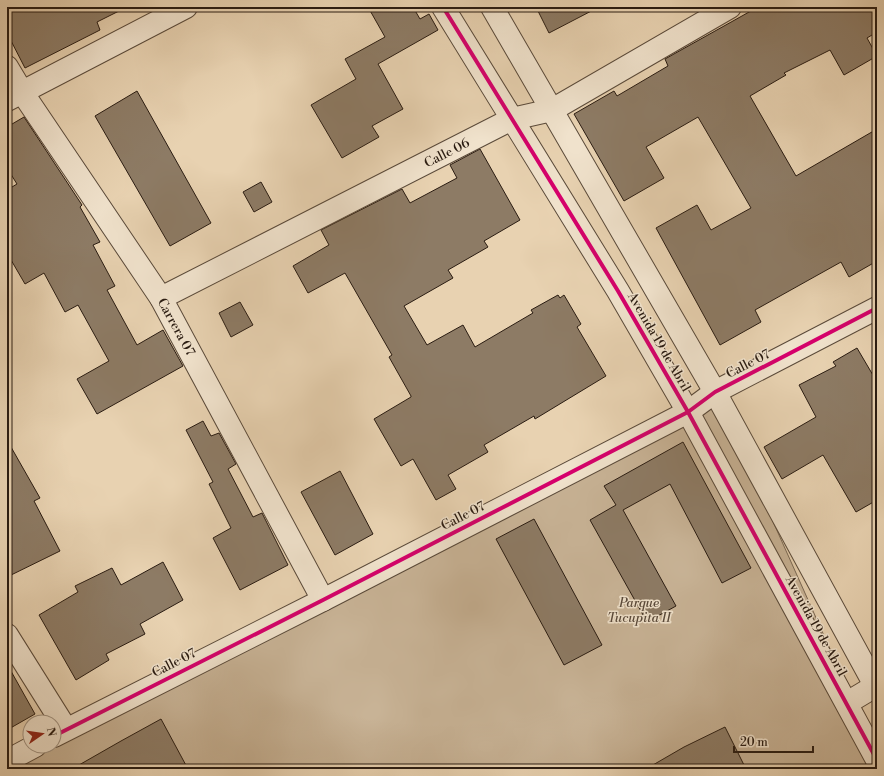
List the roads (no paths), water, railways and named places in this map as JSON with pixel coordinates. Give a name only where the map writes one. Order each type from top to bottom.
[{"type":"street","points":[[14,96],[186,7]]},
{"type":"street","name":"Avenida 19 de Abril","points":[[443,7],[618,292],[688,412],[877,760]]},
{"type":"street","name":"Avenida 19 de Abril","points":[[492,7],[715,392],[876,687]]},
{"type":"street","name":"Calle 06","points":[[161,298],[512,119],[552,110],[730,7]]},
{"type":"street","name":"Carrera 07","points":[[7,68],[14,96],[161,298],[323,600]]},
{"type":"street","name":"Calle 07","points":[[62,731],[323,600],[688,412],[715,392],[877,308]]},
{"type":"street","points":[[7,635],[50,714]]},
{"type":"street","points":[[847,703],[876,687]]},
{"type":"street","points":[[7,761],[22,753]]},
{"type":"park label","name":"Parque Tucupita II","points":[[639,610]]}]
